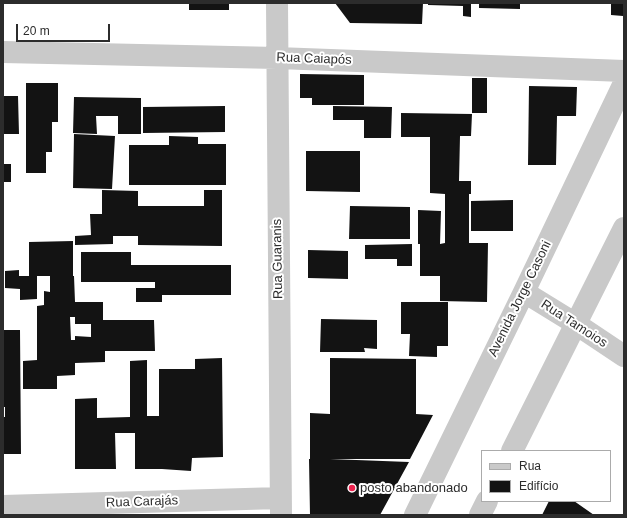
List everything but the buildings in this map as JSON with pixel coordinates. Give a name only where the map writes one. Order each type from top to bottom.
[{"type":"street","name":"Rua Guaranis","points":[[277,3],[281,507]]},
{"type":"street","name":"Rua Caiapós","points":[[3,52],[277,58],[624,71]]},
{"type":"street","name":"Avenida Jorge Casoni","points":[[415,515],[624,83]]},
{"type":"street","points":[[513,450],[624,228]]},
{"type":"street","name":"Rua Tamoios","points":[[524,292],[624,356]]},
{"type":"street","points":[[480,515],[486,502]]},
{"type":"street","name":"Rua Carajás","points":[[3,506],[281,507]]},
{"type":"place","name":"posto abandonado","points":[[352,488]]}]
